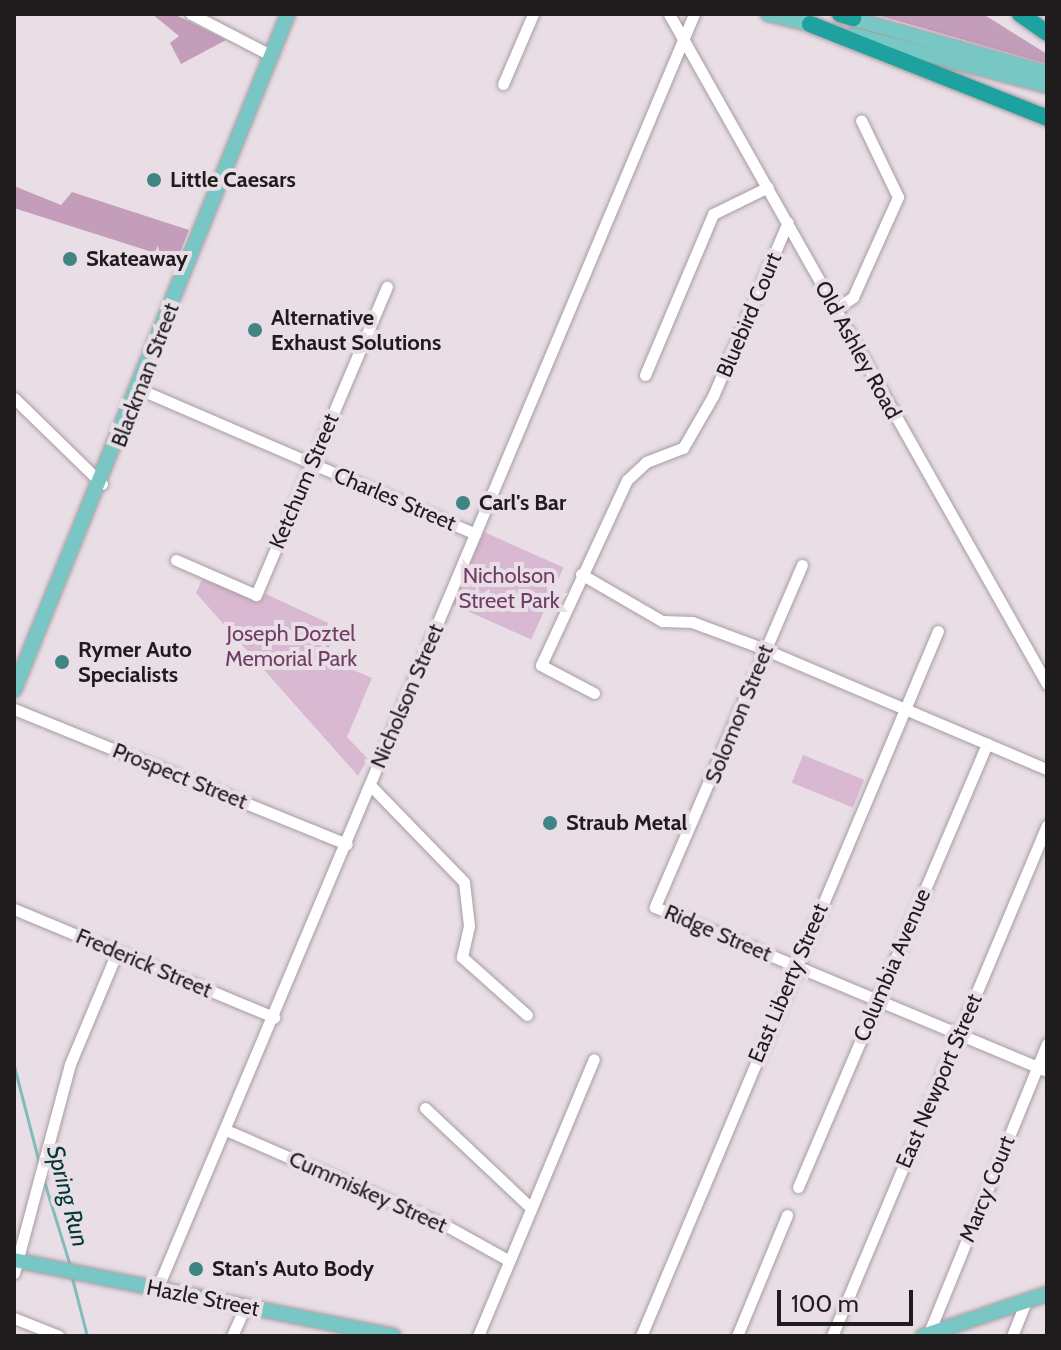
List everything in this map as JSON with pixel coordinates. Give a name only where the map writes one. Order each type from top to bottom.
[{"type":"highway","points":[[1020,14],[1047,33]]},
{"type":"highway","points":[[810,24],[1047,118]]},
{"type":"main road","name":"Blackman Street","points":[[14,690],[102,484],[288,14]]},
{"type":"main road","points":[[768,14],[1047,86]]},
{"type":"main road","points":[[843,15],[1047,73]]},
{"type":"main road","name":"Hazle Street","points":[[16,1265],[57,1269],[393,1336]]},
{"type":"main road","points":[[926,1335],[1047,1294]]},
{"type":"street","points":[[191,14],[270,55]]},
{"type":"street","points":[[503,84],[533,14]]},
{"type":"street","name":"Old Ashley Road","points":[[669,14],[1047,684]]},
{"type":"street","name":"Nicholson Street","points":[[157,1289],[694,14]]},
{"type":"street","points":[[836,309],[853,297],[898,197],[861,120]]},
{"type":"street","points":[[645,375],[713,214],[768,187]]},
{"type":"street","name":"Bluebird Court","points":[[581,574],[627,480],[646,462],[683,448],[741,345],[788,222]]},
{"type":"street","name":"Ketchum Street","points":[[176,560],[256,595],[387,287]]},
{"type":"street","name":"Charles Street","points":[[139,389],[475,534]]},
{"type":"street","points":[[14,398],[102,484]]},
{"type":"street","name":"Solomon Street","points":[[655,907],[802,565]]},
{"type":"street","points":[[594,693],[541,665],[581,574],[662,621],[692,622],[765,650],[1047,769]]},
{"type":"street","name":"East Liberty Street","points":[[641,1336],[938,631]]},
{"type":"street","name":"Prospect Street","points":[[14,709],[347,844]]},
{"type":"street","name":"Columbia Avenue","points":[[798,1187],[987,744]]},
{"type":"street","points":[[370,785],[464,882],[469,926],[462,957],[527,1015]]},
{"type":"street","name":"East Newport Street","points":[[832,1336],[1047,825]]},
{"type":"street","name":"Ridge Street","points":[[655,907],[1042,1069]]},
{"type":"street","name":"Frederick Street","points":[[14,909],[274,1017]]},
{"type":"street","points":[[16,1265],[70,1064],[117,952]]},
{"type":"street","name":"Marcy Court","points":[[926,1335],[1042,1069],[1047,1043]]},
{"type":"street","points":[[478,1336],[594,1059]]},
{"type":"street","points":[[425,1108],[531,1208]]},
{"type":"street","name":"Cummiskey Street","points":[[226,1130],[445,1225],[508,1260]]},
{"type":"street","points":[[737,1336],[787,1215]]},
{"type":"street","points":[[1012,1336],[1027,1299]]},
{"type":"street","points":[[232,1336],[245,1307]]},
{"type":"street","points":[[14,1318],[59,1336]]},
{"type":"green space","name":"Nicholson Street Park","points":[[484,532],[563,567],[531,640],[452,604]]},
{"type":"green space","name":"Joseph Doztel Memorial Park","points":[[202,579],[259,601],[266,594],[337,627],[325,658],[372,678],[347,737],[368,759],[358,776],[196,593]]},
{"type":"green space","points":[[803,755],[864,780],[853,808],[792,783]]},
{"type":"shaded area","points":[[152,14],[174,14],[226,40],[181,64],[170,43],[179,36]]},
{"type":"shaded area","points":[[874,14],[983,14],[1047,54],[1047,64]]},
{"type":"shaded area","points":[[14,186],[61,205],[72,192],[189,230],[177,260],[14,208]]},
{"type":"waterway","name":"Spring Run","points":[[14,1066],[39,1163]]},
{"type":"waterway","name":"Spring Run","points":[[43,1178],[70,1266]]},
{"type":"waterway","name":"Spring Run","points":[[72,1278],[87,1336]]},
{"type":"place","name":"Little Caesars","points":[[154,180]]},
{"type":"place","name":"Skateaway","points":[[70,259]]},
{"type":"place","name":"Alternative Exhaust Solutions","points":[[255,330]]},
{"type":"place","name":"Carl's Bar","points":[[463,503]]},
{"type":"place","name":"Rymer Auto Specialists","points":[[62,662]]},
{"type":"place","name":"Straub Metal","points":[[550,823]]},
{"type":"place","name":"Stan's Auto Body","points":[[196,1269]]}]
